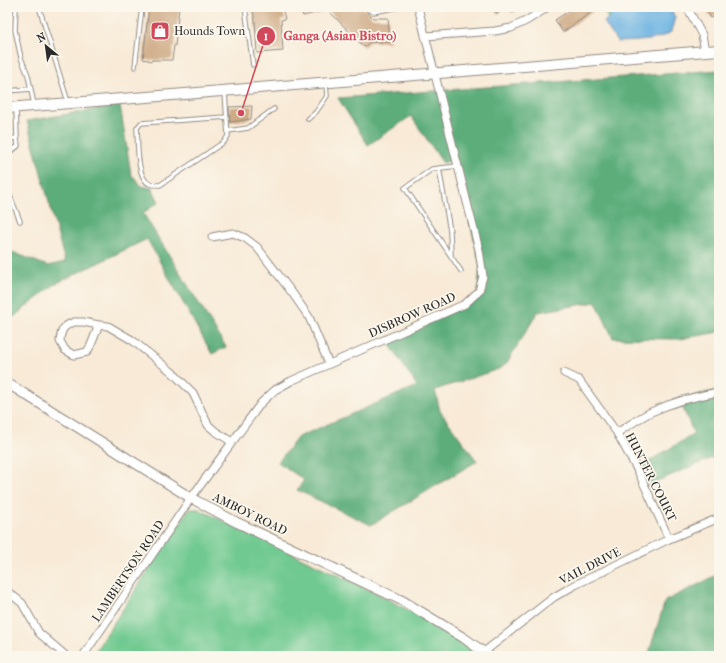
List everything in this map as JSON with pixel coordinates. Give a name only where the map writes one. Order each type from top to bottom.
[{"type":"main road","points":[[12,107],[326,83],[719,50]]},
{"type":"street","name":"DISBROW ROAD","points":[[191,498],[261,403],[275,390],[291,381],[465,304],[479,291],[483,276],[479,250],[418,7]]},
{"type":"street","points":[[425,36],[495,31],[511,28],[526,21],[548,7]]},
{"type":"street","points":[[687,7],[702,35],[705,51]]},
{"type":"street","points":[[212,237],[233,233],[245,238],[257,247],[309,317],[329,364]]},
{"type":"street","points":[[100,325],[91,345],[84,353],[74,355],[62,346],[60,341],[63,330],[67,324],[78,322],[108,326],[132,340],[172,372],[193,393],[208,425],[232,442]]},
{"type":"street","name":"HUNTER COURT","points":[[564,373],[579,380],[617,433],[638,471],[669,539]]},
{"type":"street","name":"AMBOY ROAD","points":[[7,383],[191,498],[236,522],[403,601],[458,634],[486,654]]},
{"type":"street","points":[[617,433],[650,413],[670,404],[691,397],[719,392]]},
{"type":"street","name":"LAMBERTSON ROAD","points":[[83,656],[191,498]]},
{"type":"street","name":"VAIL DRIVE","points":[[486,654],[554,597],[593,575],[669,539],[719,518]]},
{"type":"street","points":[[7,591],[22,603],[39,633],[66,656]]},
{"type":"lane","points":[[16,7],[15,30],[21,58],[28,75],[34,106]]},
{"type":"lane","points":[[39,7],[68,103]]},
{"type":"lane","points":[[135,67],[142,7]]},
{"type":"lane","points":[[245,7],[252,65]]},
{"type":"lane","points":[[368,7],[373,12],[399,7]]},
{"type":"lane","points":[[308,119],[316,112],[327,96],[326,83]]},
{"type":"lane","points":[[7,91],[31,89]]},
{"type":"lane","points":[[225,91],[227,117],[228,131],[228,136],[224,142],[160,185],[149,184],[144,179],[140,170],[137,128],[141,124],[227,117]]},
{"type":"lane","points":[[7,151],[13,150],[18,146],[12,107]]},
{"type":"lane","points":[[228,131],[248,128],[274,110]]},
{"type":"lane","points":[[7,139],[17,138]]},
{"type":"lane","points":[[458,166],[432,169],[405,188],[461,271]]},
{"type":"lane","points":[[438,168],[450,231],[451,256]]},
{"type":"lane","points":[[7,188],[20,221]]},
{"type":"green space","points":[[600,7],[619,7],[608,18]]},
{"type":"green space","points":[[719,70],[719,332],[680,339],[613,338],[596,302],[538,312],[506,364],[499,369],[435,390],[440,411],[477,461],[371,525],[297,490],[304,480],[278,462],[298,437],[417,386],[386,339],[464,306],[478,293],[480,265],[456,159],[443,163],[411,116],[368,145],[338,98]]},
{"type":"green space","points":[[120,105],[131,174],[142,186],[152,188],[159,202],[143,213],[226,347],[212,354],[147,239],[55,284],[7,322],[7,250],[48,266],[65,262],[27,121]]},
{"type":"green space","points":[[719,390],[719,455],[646,486],[637,468],[694,434],[679,399]]},
{"type":"green space","points":[[189,509],[198,509],[378,594],[430,622],[479,656],[92,656]]},
{"type":"green space","points":[[719,574],[719,656],[648,656],[665,601]]},
{"type":"water","points":[[619,7],[669,7],[675,17],[671,32],[659,38],[617,42],[604,22]]},
{"type":"building","points":[[149,7],[179,7],[172,60],[152,61],[143,59]]},
{"type":"building","points":[[252,7],[282,7],[285,19],[281,20],[283,51],[257,53],[255,21]]},
{"type":"building","points":[[300,7],[362,7],[373,18],[388,18],[390,42],[370,42],[364,47],[328,10],[303,16]]},
{"type":"building","points":[[492,7],[507,7],[497,14]]},
{"type":"building","points":[[508,7],[521,7],[512,13]]},
{"type":"building","points":[[575,7],[599,7],[563,32],[555,20]]},
{"type":"building","points":[[705,7],[719,7],[719,14],[711,18]]},
{"type":"building","points":[[252,106],[251,119],[230,122],[229,107]]},
{"type":"place","name":"Hounds Town","points":[[160,31]]},
{"type":"place","name":"Ganga (Asian Bistro)","points":[[241,113]]}]
